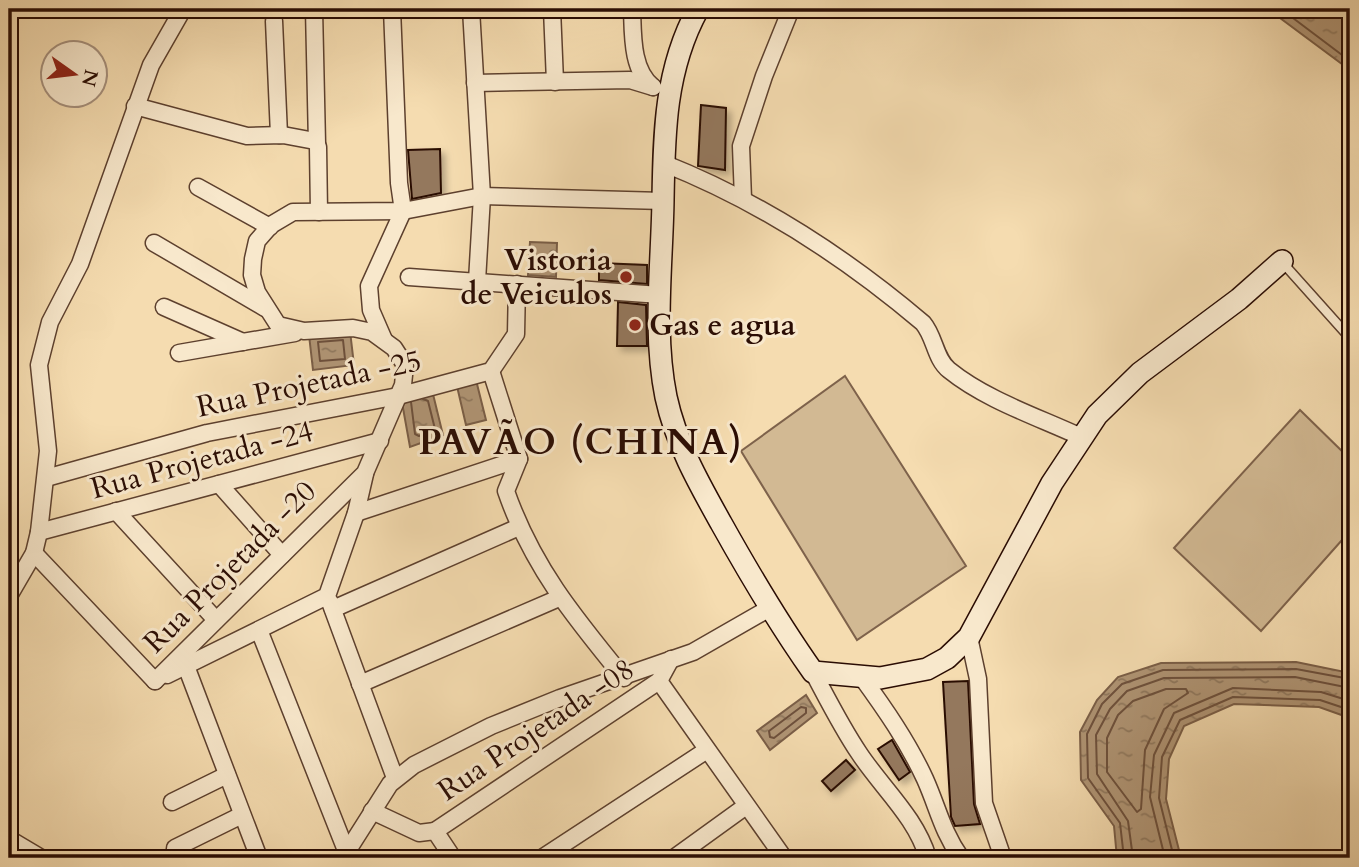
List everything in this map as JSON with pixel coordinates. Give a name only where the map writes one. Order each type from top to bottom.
[{"type":"street","points":[[9,596],[34,553],[39,532],[48,451],[39,365],[50,322],[80,264],[151,65],[183,9]]},
{"type":"street","points":[[314,9],[319,212]]},
{"type":"street","points":[[384,340],[371,310],[369,286],[403,211],[399,183],[392,9]]},
{"type":"street","points":[[471,9],[482,196],[477,281]]},
{"type":"street","points":[[552,9],[555,82]]},
{"type":"street","points":[[632,9],[636,58],[646,81],[661,90]]},
{"type":"street","points":[[698,9],[661,90],[661,355],[674,429],[700,485],[768,609],[813,673],[861,755],[908,817],[924,844],[928,858]]},
{"type":"street","points":[[743,199],[741,146],[764,76],[791,9]]},
{"type":"street","points":[[274,21],[279,135]]},
{"type":"street","points":[[475,83],[630,80],[661,90]]},
{"type":"street","points":[[135,106],[247,136],[279,135],[317,143]]},
{"type":"street","points":[[663,163],[743,199],[809,235],[896,300],[933,334],[938,353],[949,370],[993,396],[1081,437]]},
{"type":"street","points":[[198,187],[270,226]]},
{"type":"street","points":[[304,331],[278,325],[265,308],[252,275],[257,241],[270,226],[293,212],[403,211],[482,196],[663,201]]},
{"type":"street","points":[[154,243],[265,308]]},
{"type":"street","points":[[813,673],[880,678],[927,669],[947,658],[969,637],[1052,484],[1081,437],[1114,396],[1240,299],[1282,261]]},
{"type":"street","points":[[409,277],[660,295]]},
{"type":"street","points":[[517,284],[516,334],[491,371],[519,460],[506,491],[519,527],[559,598],[624,678]]},
{"type":"street","points":[[164,307],[243,342]]},
{"type":"street","points":[[178,353],[304,331],[353,328],[372,332],[384,340]]},
{"type":"street","name":"Rua Projetada -20","points":[[155,681],[259,630],[330,603],[365,472],[403,386],[405,365],[384,340]]},
{"type":"street","name":"Rua Projetada -25","points":[[46,478],[207,433],[398,396],[491,371]]},
{"type":"street","name":"Rua Projetada -24","points":[[39,532],[380,441]]},
{"type":"street","points":[[356,513],[519,460]]},
{"type":"street","name":"Rua Projetada -20","points":[[155,681],[365,472]]},
{"type":"street","points":[[219,484],[282,555]]},
{"type":"street","points":[[116,512],[216,620]]},
{"type":"street","points":[[395,778],[330,603],[519,527]]},
{"type":"street","points":[[34,553],[155,681]]},
{"type":"street","points":[[360,684],[559,598]]},
{"type":"street","name":"Rua Projetada -08","points":[[435,831],[659,681],[671,659],[713,643],[768,609]]},
{"type":"street","points":[[259,630],[346,857]]},
{"type":"street","points":[[969,637],[978,679],[984,803],[1003,858]]},
{"type":"street","points":[[346,857],[372,811],[395,778],[442,749],[560,698],[624,678],[671,659]]},
{"type":"street","points":[[186,666],[256,857]]},
{"type":"street","points":[[862,676],[910,750],[925,778],[944,834],[961,858]]},
{"type":"street","points":[[659,681],[783,858]]},
{"type":"street","points":[[542,858],[706,750]]},
{"type":"street","points":[[172,802],[227,775]]},
{"type":"street","points":[[674,858],[746,806]]},
{"type":"street","points":[[372,811],[419,833],[435,831],[453,858]]},
{"type":"street","points":[[175,848],[242,815]]},
{"type":"street","points":[[9,839],[41,858]]},
{"type":"lane","points":[[1282,261],[1350,338]]},
{"type":"shaded area","points":[[845,376],[966,566],[857,640],[741,451]]},
{"type":"shaded area","points":[[1300,410],[1350,459],[1350,531],[1261,631],[1174,548]]},
{"type":"water","points":[[1271,9],[1350,9],[1350,70],[1280,18]]},
{"type":"water","points":[[530,242],[557,243],[556,277],[528,275]]},
{"type":"water","points":[[350,331],[354,365],[313,370],[309,335]]},
{"type":"water","points":[[475,376],[486,420],[466,425],[456,382]]},
{"type":"water","points":[[432,390],[443,435],[410,447],[401,397]]},
{"type":"water","points":[[1296,662],[1350,673],[1350,718],[1319,707],[1234,704],[1184,726],[1169,759],[1166,799],[1181,858],[1117,858],[1114,826],[1081,780],[1080,732],[1097,700],[1118,677],[1161,663]]},
{"type":"water","points":[[806,695],[817,713],[770,750],[757,731]]},
{"type":"building","points":[[701,105],[726,108],[725,170],[698,166]]},
{"type":"building","points":[[440,149],[441,193],[412,199],[408,150]]},
{"type":"building","points":[[599,263],[647,265],[647,284],[599,280]]},
{"type":"building","name":"Gas e agua","points":[[618,302],[646,305],[647,346],[617,346]]},
{"type":"building","points":[[968,681],[974,804],[980,824],[955,826],[951,817],[943,682]]},
{"type":"building","points":[[892,740],[910,772],[899,780],[878,749]]},
{"type":"building","points":[[846,760],[855,770],[831,791],[822,781]]},
{"type":"place","name":"Vistoria de Veiculos","points":[[626,277]]},
{"type":"place","name":"Gas e agua","points":[[635,325]]},
{"type":"district","name":"PAVÃO (CHINA)","points":[[581,442]]}]
